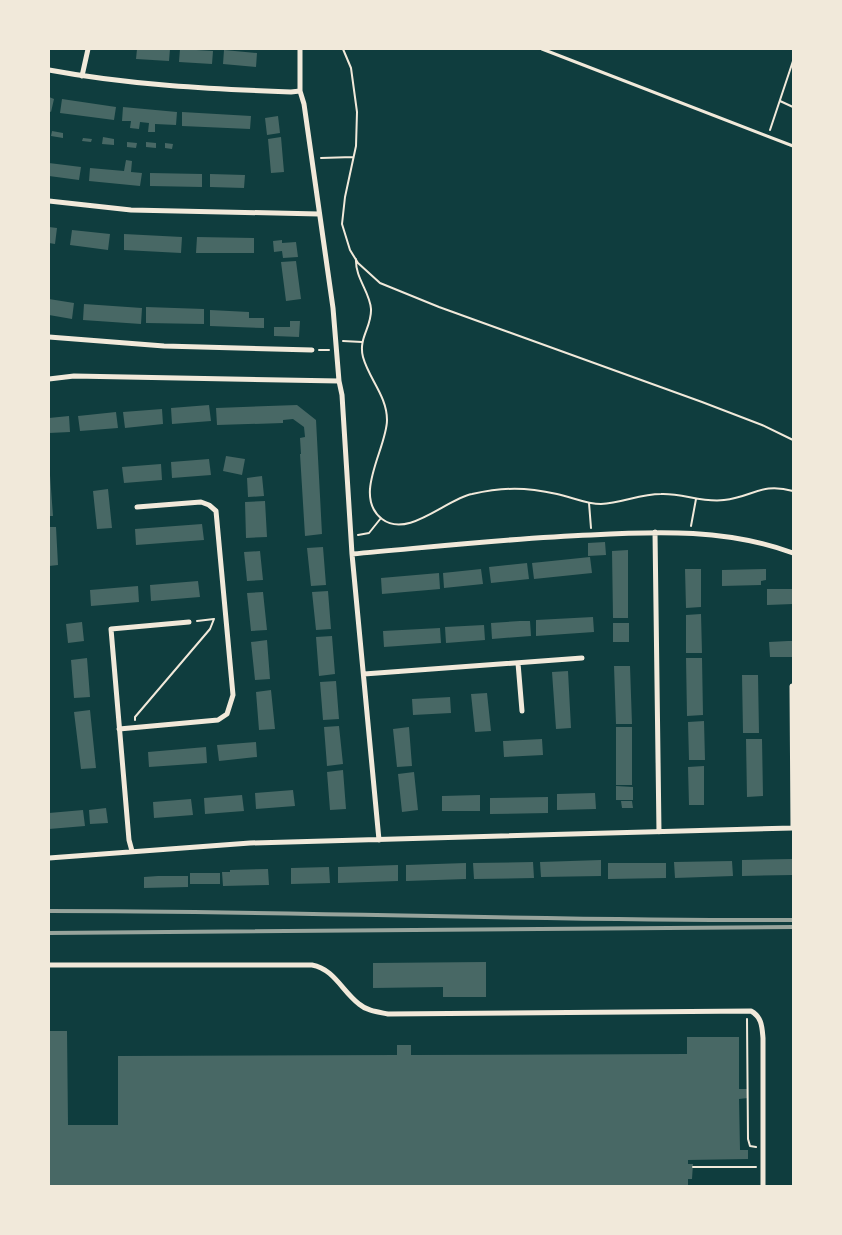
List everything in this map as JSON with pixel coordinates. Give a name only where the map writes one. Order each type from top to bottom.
[{"type":"street","points":[[82,76],[88,49]]},
{"type":"street","points":[[300,49],[300,91],[304,104],[333,308],[339,381],[342,395],[352,554],[379,840]]},
{"type":"street","points":[[49,70],[124,82],[195,88],[300,91]]},
{"type":"street","points":[[49,201],[131,210],[319,214]]},
{"type":"street","points":[[49,337],[164,346],[312,350]]},
{"type":"street","points":[[49,379],[74,376],[339,381]]},
{"type":"street","points":[[119,729],[218,720],[227,714],[233,695],[216,511],[209,505],[201,502],[138,507]]},
{"type":"street","points":[[352,554],[517,538],[655,532],[721,535],[793,553]]},
{"type":"street","points":[[655,532],[659,832]]},
{"type":"street","points":[[132,850],[129,840],[112,629],[189,622]]},
{"type":"street","points":[[364,674],[582,658]]},
{"type":"street","points":[[518,663],[522,711]]},
{"type":"street","points":[[49,858],[132,850],[250,843],[793,828],[792,686]]},
{"type":"street","points":[[49,965],[312,965],[326,970],[358,1004],[371,1011],[388,1014],[751,1011],[758,1017],[762,1026],[763,1038],[763,1186]]},
{"type":"lane","points":[[542,49],[793,146]]},
{"type":"path","points":[[343,49],[351,68],[357,112],[356,146],[345,197],[342,224],[350,250],[356,259],[380,283],[762,425],[793,440]]},
{"type":"path","points":[[768,136],[793,62]]},
{"type":"path","points":[[780,101],[793,108]]},
{"type":"path","points":[[311,160],[327,157],[353,157]]},
{"type":"path","points":[[356,259],[359,278],[369,299],[371,310],[369,324],[362,342],[364,359],[385,402],[387,418],[386,429],[370,480],[370,496],[375,511],[389,524],[407,524],[418,520],[464,495],[516,487],[538,490],[589,503],[616,503],[649,494],[663,494],[711,501],[738,499],[756,490],[774,487],[793,490]]},
{"type":"path","points":[[336,341],[362,342]]},
{"type":"path","points":[[312,350],[336,350]]},
{"type":"path","points":[[690,534],[696,499]]},
{"type":"path","points":[[589,503],[592,534]]},
{"type":"path","points":[[351,536],[368,533],[381,518]]},
{"type":"path","points":[[189,622],[227,618]]},
{"type":"path","points":[[134,728],[135,717],[210,629],[214,619]]},
{"type":"path","points":[[747,1011],[748,1139],[750,1146],[763,1147]]},
{"type":"path","points":[[693,1167],[763,1167]]},
{"type":"building","points":[[137,49],[170,49],[169,61],[136,59]]},
{"type":"building","points":[[180,49],[213,51],[212,64],[179,62]]},
{"type":"building","points":[[224,50],[257,53],[256,67],[223,64]]},
{"type":"building","points":[[49,97],[54,99],[51,112],[49,111]]},
{"type":"building","points":[[62,99],[116,107],[114,120],[60,113]]},
{"type":"building","points":[[123,107],[177,112],[176,125],[155,124],[155,132],[148,132],[149,123],[140,122],[139,129],[130,128],[131,121],[122,121]]},
{"type":"building","points":[[182,112],[251,116],[250,129],[182,126]]},
{"type":"building","points":[[278,116],[280,133],[267,135],[265,118]]},
{"type":"building","points":[[52,131],[63,133],[63,138],[51,136]]},
{"type":"building","points":[[103,137],[114,139],[114,145],[102,144]]},
{"type":"building","points":[[281,137],[284,172],[271,173],[268,139]]},
{"type":"building","points":[[83,138],[92,139],[91,142],[82,141]]},
{"type":"building","points":[[127,142],[137,143],[136,148],[127,147]]},
{"type":"building","points":[[146,142],[156,143],[156,148],[146,147]]},
{"type":"building","points":[[165,143],[173,144],[172,149],[165,148]]},
{"type":"building","points":[[126,160],[132,161],[131,172],[142,173],[140,186],[89,181],[90,168],[124,171]]},
{"type":"building","points":[[49,163],[81,167],[79,180],[49,176]]},
{"type":"building","points":[[150,173],[202,174],[202,187],[150,186]]},
{"type":"building","points":[[210,174],[245,175],[244,188],[210,187]]},
{"type":"building","points":[[49,227],[57,228],[55,244],[49,243]]},
{"type":"building","points":[[72,230],[110,234],[108,250],[70,245]]},
{"type":"building","points":[[124,234],[182,237],[181,253],[124,250]]},
{"type":"building","points":[[197,237],[254,238],[254,253],[196,253]]},
{"type":"building","points":[[282,240],[282,243],[296,242],[298,257],[283,258],[282,251],[274,252],[273,241]]},
{"type":"building","points":[[296,261],[301,299],[286,301],[281,262]]},
{"type":"building","points":[[49,299],[74,303],[72,319],[49,315]]},
{"type":"building","points":[[84,304],[142,308],[141,324],[83,320]]},
{"type":"building","points":[[146,307],[204,309],[204,324],[146,323]]},
{"type":"building","points":[[210,310],[249,312],[249,318],[264,318],[264,328],[210,326]]},
{"type":"building","points":[[290,321],[300,321],[299,337],[274,336],[274,327],[290,327]]},
{"type":"building","points":[[209,405],[211,421],[172,424],[171,408]]},
{"type":"building","points":[[297,405],[316,420],[322,534],[305,536],[300,454],[300,438],[305,437],[304,427],[293,419],[283,420],[283,423],[217,425],[216,408]]},
{"type":"building","points":[[162,409],[163,424],[125,428],[123,412]]},
{"type":"building","points":[[116,412],[118,428],[80,431],[78,416]]},
{"type":"building","points":[[69,416],[70,432],[49,433],[49,418]]},
{"type":"building","points":[[226,456],[245,459],[242,475],[223,471]]},
{"type":"building","points":[[209,459],[211,475],[172,478],[171,462]]},
{"type":"building","points":[[161,464],[162,480],[124,483],[122,467]]},
{"type":"building","points":[[50,475],[53,516],[49,516]]},
{"type":"building","points":[[262,476],[264,496],[248,497],[247,478]]},
{"type":"building","points":[[108,489],[112,528],[97,529],[93,491]]},
{"type":"building","points":[[265,501],[267,537],[246,538],[245,502]]},
{"type":"building","points":[[202,524],[204,540],[136,545],[135,529]]},
{"type":"building","points":[[49,527],[56,527],[58,565],[49,566]]},
{"type":"building","points":[[605,542],[606,555],[588,556],[588,543]]},
{"type":"building","points":[[323,547],[326,585],[311,586],[307,548]]},
{"type":"building","points":[[628,550],[628,618],[613,618],[612,551]]},
{"type":"building","points":[[260,551],[263,580],[247,581],[244,552]]},
{"type":"building","points":[[590,557],[592,573],[534,579],[532,563]]},
{"type":"building","points":[[527,563],[529,579],[491,583],[489,567]]},
{"type":"building","points":[[481,569],[483,584],[444,588],[443,573]]},
{"type":"building","points":[[685,569],[701,569],[701,607],[686,608]]},
{"type":"building","points":[[766,569],[766,580],[761,581],[761,585],[722,586],[722,570]]},
{"type":"building","points":[[439,573],[440,589],[382,594],[381,578]]},
{"type":"building","points":[[198,581],[200,597],[151,601],[150,585]]},
{"type":"building","points":[[138,586],[139,602],[91,606],[90,590]]},
{"type":"building","points":[[767,589],[793,589],[793,604],[767,605]]},
{"type":"building","points":[[328,591],[331,629],[316,630],[312,592]]},
{"type":"building","points":[[263,592],[267,630],[251,631],[247,593]]},
{"type":"building","points":[[701,614],[702,653],[686,653],[686,615]]},
{"type":"building","points":[[593,617],[594,632],[536,636],[536,620]]},
{"type":"building","points":[[530,621],[531,636],[492,639],[491,623]]},
{"type":"building","points":[[82,622],[84,641],[68,643],[66,624]]},
{"type":"building","points":[[613,623],[629,623],[629,642],[613,642]]},
{"type":"building","points":[[484,625],[485,640],[446,643],[445,627]]},
{"type":"building","points":[[440,628],[441,643],[384,647],[383,631]]},
{"type":"building","points":[[332,636],[335,674],[319,676],[316,637]]},
{"type":"building","points":[[267,640],[270,679],[255,680],[251,642]]},
{"type":"building","points":[[793,641],[793,657],[770,657],[769,642]]},
{"type":"building","points":[[87,658],[90,697],[74,698],[71,660]]},
{"type":"building","points":[[686,658],[702,658],[703,715],[687,716]]},
{"type":"building","points":[[614,666],[630,666],[632,724],[616,724]]},
{"type":"building","points":[[568,671],[571,728],[556,729],[552,672]]},
{"type":"building","points":[[742,675],[758,675],[759,733],[743,733]]},
{"type":"building","points":[[336,681],[339,719],[323,720],[320,682]]},
{"type":"building","points":[[271,690],[275,729],[259,730],[256,692]]},
{"type":"building","points":[[487,693],[491,731],[475,732],[471,694]]},
{"type":"building","points":[[450,697],[451,713],[413,715],[412,699]]},
{"type":"building","points":[[90,710],[96,768],[81,769],[74,712]]},
{"type":"building","points":[[704,721],[705,760],[689,760],[688,722]]},
{"type":"building","points":[[339,726],[343,764],[327,766],[324,727]]},
{"type":"building","points":[[409,727],[412,766],[397,767],[393,729]]},
{"type":"building","points":[[616,727],[632,727],[632,785],[616,785]]},
{"type":"building","points":[[542,739],[543,755],[504,757],[503,741]]},
{"type":"building","points":[[746,739],[762,739],[763,796],[747,797]]},
{"type":"building","points":[[256,742],[257,757],[219,761],[217,745]]},
{"type":"building","points":[[206,747],[207,763],[149,767],[148,752]]},
{"type":"building","points":[[704,766],[704,805],[689,805],[688,767]]},
{"type":"building","points":[[343,770],[346,809],[330,810],[327,772]]},
{"type":"building","points":[[414,772],[418,810],[402,812],[398,774]]},
{"type":"building","points":[[616,786],[633,787],[633,800],[616,800]]},
{"type":"building","points":[[293,790],[295,806],[256,809],[255,793]]},
{"type":"building","points":[[595,793],[596,809],[557,810],[557,794]]},
{"type":"building","points":[[242,795],[244,811],[205,814],[204,798]]},
{"type":"building","points":[[480,795],[480,811],[442,811],[442,796]]},
{"type":"building","points":[[548,797],[548,813],[490,814],[490,798]]},
{"type":"building","points":[[191,799],[193,815],[154,818],[153,802]]},
{"type":"building","points":[[621,801],[632,801],[633,808],[622,808]]},
{"type":"building","points":[[106,808],[108,823],[90,824],[89,810]]},
{"type":"building","points":[[83,810],[85,826],[49,829],[49,813]]},
{"type":"building","points":[[793,859],[793,875],[742,876],[742,860]]},
{"type":"building","points":[[601,860],[601,876],[541,877],[540,862]]},
{"type":"building","points":[[732,861],[733,876],[675,878],[674,862]]},
{"type":"building","points":[[533,862],[534,878],[474,879],[473,863]]},
{"type":"building","points":[[466,863],[466,879],[406,881],[406,865]]},
{"type":"building","points":[[608,863],[666,863],[666,878],[608,879]]},
{"type":"building","points":[[398,865],[398,881],[338,883],[338,867]]},
{"type":"building","points":[[329,867],[330,883],[291,884],[291,868]]},
{"type":"building","points":[[268,869],[269,885],[223,886],[222,872]]},
{"type":"building","points":[[190,873],[220,873],[220,884],[190,884]]},
{"type":"building","points":[[188,876],[188,887],[144,888],[144,877]]},
{"type":"building","points":[[486,962],[486,997],[443,997],[443,987],[373,988],[373,963]]},
{"type":"building","points":[[49,1031],[67,1031],[68,1125],[118,1125],[118,1056],[397,1055],[397,1045],[411,1045],[411,1055],[687,1054],[687,1037],[739,1037],[739,1089],[747,1089],[748,1098],[739,1099],[740,1150],[748,1150],[748,1159],[688,1160],[688,1164],[693,1164],[692,1179],[688,1179],[688,1186],[49,1186]]},
{"type":"railway","points":[[49,911],[793,920]]},
{"type":"railway","points":[[49,933],[793,927]]}]
